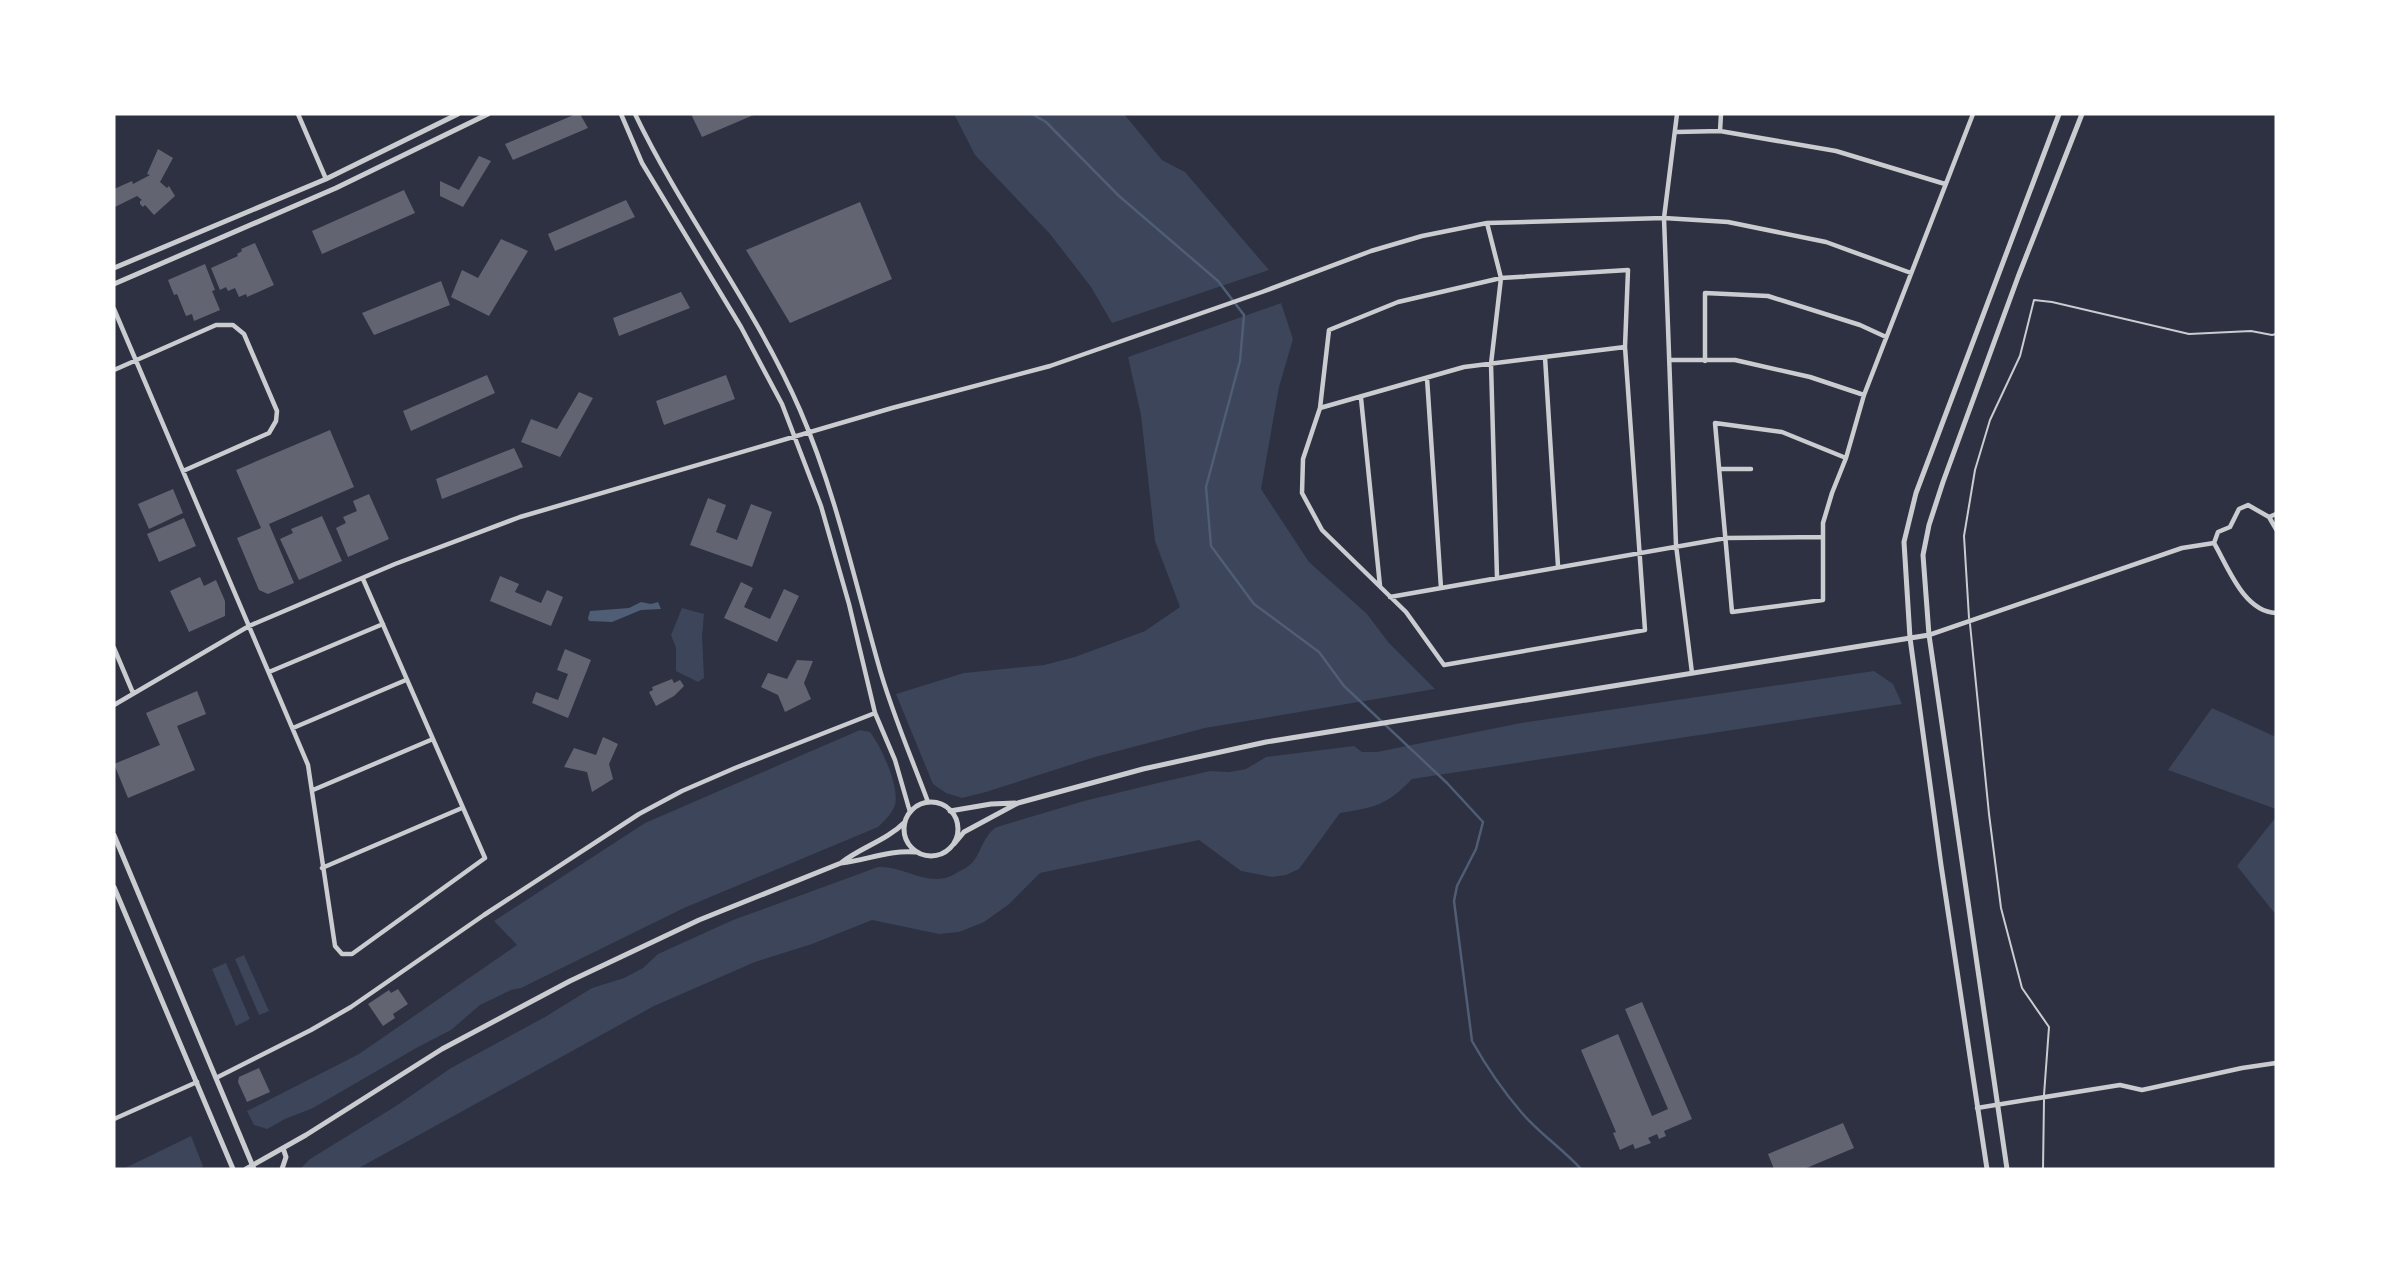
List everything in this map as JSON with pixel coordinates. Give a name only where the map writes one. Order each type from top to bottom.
[{"type":"street","points":[[298,114],[326,180]]},
{"type":"street","points":[[114,268],[326,180],[458,114]]},
{"type":"street","points":[[114,284],[336,188],[488,114]]},
{"type":"street","points":[[621,114],[642,163],[779,397],[821,506],[839,565],[875,713],[895,760],[909,812]]},
{"type":"street","points":[[635,114],[657,161],[763,336],[809,433],[840,524],[888,696],[928,803]]},
{"type":"street","points":[[1677,114],[1664,218],[1676,545],[1692,673]]},
{"type":"street","points":[[1720,131],[1721,114]]},
{"type":"street","points":[[1846,458],[1782,432],[1715,423],[1732,612],[1823,600],[1823,523],[1846,458],[1864,395],[1973,114]]},
{"type":"street","points":[[1987,1169],[1910,638],[1904,542],[1916,493],[2059,114]]},
{"type":"street","points":[[2007,1169],[1929,635],[1923,555],[1942,482],[2082,114]]},
{"type":"street","points":[[1676,132],[1720,131],[1836,151],[1945,184]]},
{"type":"street","points":[[114,705],[249,626],[403,561],[520,517],[1050,366],[1371,251],[1422,236],[1487,223],[1664,218],[1728,222],[1826,242],[1911,273]]},
{"type":"street","points":[[1487,223],[1502,278],[1491,364],[1497,577]]},
{"type":"street","points":[[1628,270],[1625,347],[1645,629],[1444,665],[1406,612],[1322,530],[1302,493],[1303,459],[1320,408],[1329,330],[1398,302],[1502,278],[1628,270]]},
{"type":"street","points":[[1705,360],[1705,293],[1769,296],[1860,325],[1886,337]]},
{"type":"street","points":[[114,309],[308,765],[335,946],[342,954],[352,954],[485,858],[363,579]]},
{"type":"street","points":[[114,370],[216,325],[233,325],[244,334],[277,411],[276,421],[269,433],[183,471]]},
{"type":"street","points":[[1320,408],[1464,367],[1625,347]]},
{"type":"street","points":[[1545,357],[1558,566]]},
{"type":"street","points":[[1670,360],[1735,360],[1810,377],[1864,395]]},
{"type":"street","points":[[1427,378],[1441,588]]},
{"type":"street","points":[[1361,398],[1380,586]]},
{"type":"street","points":[[1719,469],[1751,468]]},
{"type":"street","points":[[2214,543],[2218,532],[2230,527],[2239,509],[2248,505],[2269,517],[2276,529]]},
{"type":"street","points":[[2269,517],[2276,514]]},
{"type":"street","points":[[1390,597],[1726,538],[1823,537]]},
{"type":"street","points":[[246,1169],[442,1049],[631,950],[841,863],[899,851],[940,855],[964,832],[1018,803],[1143,769],[1266,742],[1929,635],[2182,548],[2214,543]]},
{"type":"street","points":[[2214,543],[2250,603],[2269,613],[2276,613]]},
{"type":"street","points":[[269,672],[383,624]]},
{"type":"street","points":[[114,648],[133,693]]},
{"type":"street","points":[[293,728],[407,680]]},
{"type":"street","points":[[216,1078],[351,1007],[484,915],[639,814],[682,791],[735,768],[875,713]]},
{"type":"street","points":[[313,790],[433,739]]},
{"type":"street","points":[[915,852],[908,845],[904,832],[905,821],[909,812],[921,804],[936,803],[950,811],[957,827],[954,844]]},
{"type":"street","points":[[950,811],[991,804],[1018,803]]},
{"type":"street","points":[[322,868],[462,808]]},
{"type":"street","points":[[841,863],[855,851],[884,839],[905,821]]},
{"type":"street","points":[[114,835],[253,1167]]},
{"type":"street","points":[[114,887],[233,1169]]},
{"type":"street","points":[[1977,1108],[2120,1085],[2142,1090],[2276,1063]]},
{"type":"street","points":[[114,1119],[197,1082]]},
{"type":"street","points":[[282,1169],[286,1157],[283,1148]]},
{"type":"lane","points":[[2043,1169],[2049,1027],[2022,988],[2001,908],[1969,621],[1964,536],[1975,470],[1990,420],[2020,356],[2034,300],[2189,334],[2251,331],[2276,334]]},
{"type":"shaded area","points":[[954,114],[1124,114],[1162,160],[1185,172],[1269,270],[1112,323],[1091,287],[1050,234],[975,155]]},
{"type":"shaded area","points":[[1281,303],[1293,339],[1279,387],[1261,489],[1309,562],[1367,614],[1389,643],[1435,689],[1205,728],[1095,757],[962,798],[946,793],[933,784],[896,694],[964,673],[1044,665],[1075,657],[1145,631],[1180,607],[1155,541],[1141,415],[1128,357]]},
{"type":"shaded area","points":[[641,602],[658,602],[661,609],[641,610],[612,622],[589,621],[588,618],[590,611],[629,608]]},
{"type":"shaded area","points":[[682,608],[704,614],[704,678],[698,682],[676,671],[676,648],[671,635]]},
{"type":"shaded area","points":[[1874,671],[1893,684],[1902,704],[1412,779],[1395,795],[1379,804],[1340,813],[1299,869],[1286,875],[1272,877],[1241,871],[1199,840],[1040,873],[1008,905],[984,922],[959,932],[939,934],[872,920],[812,944],[755,962],[654,1006],[357,1169],[300,1169],[310,1159],[396,1106],[451,1068],[592,988],[624,978],[643,968],[658,954],[733,920],[878,867],[888,867],[928,878],[948,877],[972,863],[989,834],[997,827],[1084,801],[1162,782],[1210,771],[1246,769],[1266,757],[1354,746],[1362,752],[1377,752],[1521,723]]},
{"type":"shaded area","points":[[2212,708],[2276,737],[2276,809],[2168,770]]},
{"type":"shaded area","points":[[860,730],[870,732],[874,738],[889,767],[895,788],[894,808],[878,827],[684,908],[521,988],[511,990],[480,1005],[451,1030],[313,1108],[267,1129],[254,1125],[247,1111],[359,1054],[517,945],[494,921],[645,823]]},
{"type":"shaded area","points":[[2276,817],[2276,915],[2237,866]]},
{"type":"shaded area","points":[[244,955],[269,1011],[259,1015],[235,959]]},
{"type":"shaded area","points":[[226,963],[250,1019],[236,1026],[212,969]]},
{"type":"shaded area","points":[[191,1136],[203,1166],[201,1169],[123,1169]]},
{"type":"building","points":[[580,114],[588,128],[513,160],[505,144]]},
{"type":"building","points":[[691,114],[756,114],[702,137]]},
{"type":"building","points":[[158,149],[173,158],[160,182],[167,188],[169,186],[175,196],[154,215],[145,205],[143,207],[140,204],[142,200],[137,196],[115,207],[114,189],[132,181],[133,184],[150,175],[147,174]]},
{"type":"building","points":[[479,156],[491,161],[463,207],[440,196],[440,181],[459,190]]},
{"type":"building","points":[[404,190],[415,213],[322,254],[312,231]]},
{"type":"building","points":[[626,200],[635,217],[555,251],[548,234]]},
{"type":"building","points":[[860,202],[892,279],[790,323],[746,250]]},
{"type":"building","points":[[501,239],[528,251],[489,316],[451,297],[462,270],[478,278]]},
{"type":"building","points":[[255,243],[274,285],[247,297],[246,294],[239,297],[235,288],[228,291],[226,287],[220,290],[211,268],[238,256],[241,249]]},
{"type":"building","points":[[205,264],[220,310],[194,321],[192,314],[186,316],[168,280]]},
{"type":"building","points":[[441,281],[450,305],[374,335],[362,313]]},
{"type":"building","points":[[681,292],[690,308],[619,336],[613,318]]},
{"type":"building","points":[[487,375],[495,393],[411,431],[403,411]]},
{"type":"building","points":[[726,375],[735,399],[664,425],[656,401]]},
{"type":"building","points":[[579,392],[593,398],[560,457],[521,442],[531,419],[557,429]]},
{"type":"building","points":[[330,430],[354,487],[269,524],[294,583],[268,594],[259,590],[237,538],[261,528],[236,470]]},
{"type":"building","points":[[514,448],[523,467],[442,499],[436,479]]},
{"type":"building","points":[[173,489],[183,513],[149,529],[138,504]]},
{"type":"building","points":[[369,494],[389,539],[348,557],[336,528],[346,523],[343,517],[357,511],[353,501]]},
{"type":"building","points":[[708,498],[726,505],[716,532],[737,540],[751,504],[772,512],[752,567],[690,545]]},
{"type":"building","points":[[322,516],[342,561],[299,580],[280,539],[293,533],[291,529]]},
{"type":"building","points":[[184,518],[196,546],[159,562],[147,534]]},
{"type":"building","points":[[500,576],[519,584],[515,592],[541,603],[547,590],[563,597],[551,626],[490,601]]},
{"type":"building","points":[[200,577],[204,586],[216,580],[225,601],[225,616],[189,632],[170,591]]},
{"type":"building","points":[[741,582],[753,588],[744,607],[770,619],[784,589],[799,596],[777,642],[724,618]]},
{"type":"building","points":[[565,649],[591,660],[568,718],[532,703],[536,692],[558,700],[568,674],[557,670]]},
{"type":"building","points":[[797,660],[813,661],[804,683],[811,699],[785,712],[778,695],[761,687],[768,673],[787,679]]},
{"type":"building","points":[[672,679],[674,683],[680,680],[684,686],[674,696],[656,706],[649,692],[653,690],[652,687]]},
{"type":"building","points":[[197,691],[206,714],[177,726],[195,770],[128,798],[114,764],[160,745],[146,713]]},
{"type":"building","points":[[603,737],[618,744],[609,764],[613,779],[592,792],[587,772],[564,767],[574,748],[596,755]]},
{"type":"building","points":[[398,989],[408,1004],[393,1014],[395,1018],[383,1026],[368,1004],[389,990],[391,993]]},
{"type":"building","points":[[1642,1002],[1692,1119],[1664,1131],[1666,1136],[1659,1139],[1657,1134],[1648,1138],[1651,1143],[1635,1149],[1633,1144],[1620,1150],[1613,1133],[1616,1132],[1581,1050],[1618,1034],[1652,1116],[1668,1109],[1625,1009]]},
{"type":"building","points":[[259,1068],[270,1092],[247,1102],[238,1082],[239,1077]]},
{"type":"building","points":[[1843,1123],[1854,1148],[1804,1169],[1774,1169],[1768,1154]]},
{"type":"waterway","points":[[1032,114],[1046,122],[1119,196],[1218,281],[1244,315],[1240,361],[1206,487],[1211,546],[1254,604],[1319,652],[1344,686],[1447,783],[1483,822],[1476,849],[1457,886],[1454,901],[1472,1041],[1495,1078],[1522,1113],[1581,1169]]}]
